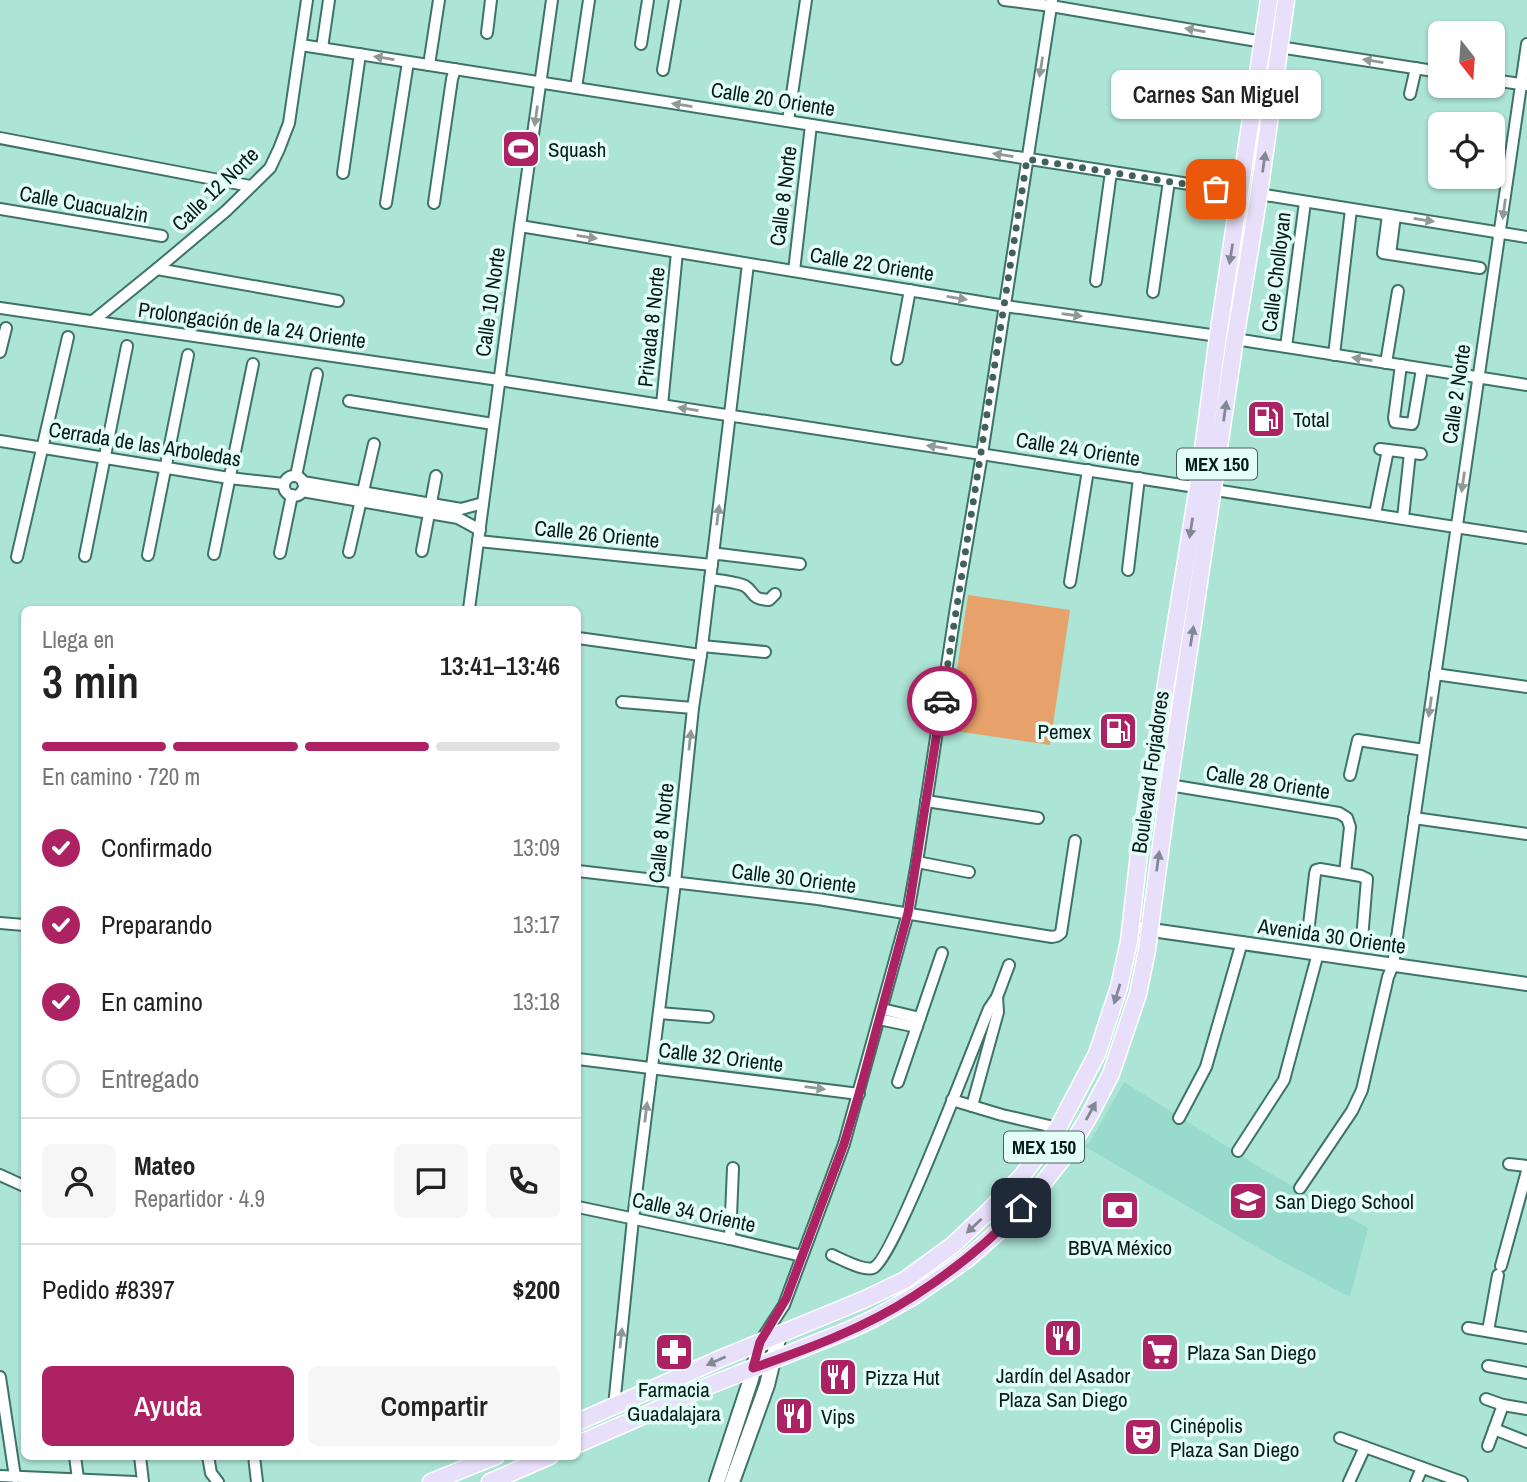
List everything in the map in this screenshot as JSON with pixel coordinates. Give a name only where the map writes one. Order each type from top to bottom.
[{"type":"main road","name":"Boulevard Forjadores","points":[[753,1368],[873,1319],[914,1296],[966,1260],[999,1231],[1036,1192],[1066,1154],[1111,1074],[1138,994],[1147,950],[1206,488],[1218,336],[1269,0]]},
{"type":"main road","name":"Boulevard Forjadores","points":[[779,1335],[905,1280],[953,1245],[1022,1176],[1058,1128],[1097,1054],[1119,987],[1131,927],[1140,845],[1235,339],[1259,194],[1286,0]]},
{"type":"main road","points":[[732,1482],[767,1385],[779,1335]]},
{"type":"main road","name":"MEX 150","points":[[581,1421],[779,1335]]},
{"type":"main road","points":[[717,1482],[747,1392],[760,1342]]},
{"type":"main road","name":"MEX 150","points":[[581,1443],[753,1368]]},
{"type":"main road","points":[[432,1482],[486,1460]]},
{"type":"main road","points":[[490,1482],[541,1460]]},
{"type":"street","name":"Calle 12 Norte","points":[[93,321],[158,270],[226,211],[270,168],[289,123],[307,0]]},
{"type":"street","points":[[322,48],[328,0]]},
{"type":"street","points":[[429,65],[439,0]]},
{"type":"street","points":[[486,33],[491,0]]},
{"type":"street","name":"Calle 10 Norte","points":[[469,606],[552,0]]},
{"type":"street","points":[[576,88],[589,0]]},
{"type":"street","points":[[641,44],[648,0]]},
{"type":"street","points":[[663,70],[675,0]]},
{"type":"street","name":"Calle 8 Norte","points":[[788,121],[806,0]]},
{"type":"street","points":[[1004,0],[1051,3],[1263,42]]},
{"type":"street","points":[[760,1342],[784,1305],[844,1144],[908,913],[1051,3]]},
{"type":"street","name":"Calle 2 Norte","points":[[1300,1188],[1352,1111],[1362,1090],[1392,965],[1524,85],[1527,44]]},
{"type":"street","name":"Calle 20 Oriente","points":[[300,45],[1240,192]]},
{"type":"street","points":[[1279,47],[1428,70]]},
{"type":"street","points":[[343,173],[360,54]]},
{"type":"street","points":[[386,203],[408,62]]},
{"type":"street","points":[[1410,94],[1416,68]]},
{"type":"street","points":[[434,203],[455,69]]},
{"type":"street","points":[[1505,82],[1524,85]]},
{"type":"street","name":"Calle 8 Norte","points":[[794,271],[811,125]]},
{"type":"street","points":[[0,138],[250,186]]},
{"type":"street","points":[[1096,281],[1111,172]]},
{"type":"street","points":[[1153,292],[1169,181]]},
{"type":"street","points":[[1259,194],[1527,237]]},
{"type":"street","name":"Calle Cholloyan","points":[[1286,347],[1305,202]]},
{"type":"street","name":"Calle Cuacualzin","points":[[0,209],[162,236]]},
{"type":"street","points":[[1334,355],[1350,209]]},
{"type":"street","points":[[1392,215],[1383,253],[1480,268]]},
{"type":"street","name":"Calle 22 Oriente","points":[[520,226],[1005,306],[1218,336]]},
{"type":"street","name":"Privada 8 Norte","points":[[662,405],[677,252]]},
{"type":"street","name":"Calle 8 Norte","points":[[614,1406],[633,1219],[748,264]]},
{"type":"street","points":[[158,270],[338,301]]},
{"type":"street","points":[[897,359],[910,290]]},
{"type":"street","points":[[1386,363],[1398,291]]},
{"type":"street","name":"Prolongación de la 24 Oriente","points":[[0,307],[499,380]]},
{"type":"street","points":[[0,352],[6,328]]},
{"type":"street","points":[[17,557],[68,337]]},
{"type":"street","points":[[1235,339],[1527,385]]},
{"type":"street","points":[[85,556],[127,346]]},
{"type":"street","points":[[148,555],[188,355]]},
{"type":"street","points":[[214,554],[253,364]]},
{"type":"street","points":[[1401,366],[1394,418],[1395,422],[1412,425],[1422,369]]},
{"type":"street","points":[[280,553],[298,486],[317,374]]},
{"type":"street","name":"Calle 24 Oriente","points":[[499,380],[1527,538]]},
{"type":"street","points":[[349,401],[494,425]]},
{"type":"street","name":"Cerrada de las Arboledas","points":[[0,441],[229,478],[284,484],[285,489],[298,486]]},
{"type":"street","points":[[349,552],[374,444]]},
{"type":"street","points":[[1375,514],[1384,449],[1415,453],[1403,519]]},
{"type":"street","points":[[1070,582],[1088,470]]},
{"type":"street","points":[[422,551],[436,476]]},
{"type":"street","points":[[1128,570],[1139,478]]},
{"type":"street","points":[[298,486],[430,509],[458,519],[479,536]]},
{"type":"street","points":[[430,509],[461,509],[483,503]]},
{"type":"street","name":"Calle 26 Oriente","points":[[479,536],[712,560],[719,554],[800,564]]},
{"type":"street","points":[[710,579],[745,586],[760,600],[769,600],[775,594]]},
{"type":"street","points":[[581,638],[702,650],[765,652]]},
{"type":"street","points":[[1435,674],[1527,687]]},
{"type":"street","points":[[622,702],[693,708]]},
{"type":"street","points":[[1350,775],[1358,740],[1424,750]]},
{"type":"street","name":"Calle 28 Oriente","points":[[1169,785],[1339,813],[1347,818],[1350,827],[1345,873]]},
{"type":"street","points":[[926,801],[1038,818]]},
{"type":"street","points":[[1414,818],[1527,834]]},
{"type":"street","name":"Calle 30 Oriente","points":[[581,871],[818,899],[1052,937],[1061,933],[1075,841]]},
{"type":"street","points":[[918,862],[969,872]]},
{"type":"street","points":[[1308,933],[1316,870],[1345,873],[1367,879],[1362,939]]},
{"type":"street","points":[[0,923],[21,925]]},
{"type":"street","name":"Avenida 30 Oriente","points":[[1131,927],[1527,984]]},
{"type":"street","points":[[1180,1118],[1206,1067],[1242,942]]},
{"type":"street","points":[[898,1082],[943,953]]},
{"type":"street","points":[[1238,1151],[1284,1080],[1318,953]]},
{"type":"street","points":[[832,1255],[863,1268],[873,1268],[880,1262],[905,1215],[1009,965]]},
{"type":"street","points":[[972,1106],[998,1012],[997,997]]},
{"type":"street","points":[[659,1013],[708,1017]]},
{"type":"street","points":[[880,1014],[918,1023]]},
{"type":"street","points":[[976,1039],[989,1044]]},
{"type":"street","name":"Calle 32 Oriente","points":[[581,1059],[859,1094]]},
{"type":"street","points":[[953,1100],[1058,1128]]},
{"type":"street","points":[[1488,1331],[1499,1271],[1527,1169],[1509,1164]]},
{"type":"street","points":[[730,1239],[733,1168]]},
{"type":"street","points":[[0,1175],[21,1185]]},
{"type":"street","name":"Calle 34 Oriente","points":[[581,1208],[802,1256]]},
{"type":"street","points":[[779,1335],[784,1305]]},
{"type":"street","points":[[1468,1328],[1527,1338]]},
{"type":"street","points":[[1488,1366],[1527,1373]]},
{"type":"street","points":[[0,1377],[15,1477]]},
{"type":"street","points":[[1486,1399],[1527,1409]]},
{"type":"street","points":[[1489,1446],[1503,1405]]},
{"type":"street","points":[[1494,1429],[1527,1442]]},
{"type":"street","points":[[1340,1438],[1462,1482]]},
{"type":"street","points":[[1349,1482],[1364,1447]]},
{"type":"street","points":[[76,1460],[78,1479]]},
{"type":"street","points":[[141,1460],[144,1482]]},
{"type":"street","points":[[201,1482],[215,1478],[209,1460]]},
{"type":"street","points":[[255,1460],[257,1482]]},
{"type":"street","points":[[1416,1482],[1422,1468]]},
{"type":"street","points":[[0,1476],[135,1482]]},
{"type":"shaded area","points":[[968,595],[1070,610],[1050,745],[948,730]]},
{"type":"shaded area","name":"San Diego School","points":[[1124,1082],[1269,1173],[1368,1228],[1350,1297],[1276,1258],[1084,1146],[1090,1142]]},
{"type":"way so far","points":[[942,701],[1027,159],[1216,189]]},
{"type":"place","name":"Squash","points":[[521,149]]},
{"type":"place","name":"Carnes San Miguel","points":[[1216,189]]},
{"type":"place","name":"Total","points":[[1266,419]]},
{"type":"place","name":"Pemex","points":[[1118,731]]},
{"type":"place","name":"San Diego School","points":[[1248,1201]]},
{"type":"place","name":"BBVA México","points":[[1120,1210]]},
{"type":"place","name":"Jardín del Asador Plaza San Diego","points":[[1063,1338]]},
{"type":"place","name":"Farmacia Guadalajara","points":[[674,1352]]},
{"type":"place","name":"Plaza San Diego","points":[[1160,1352]]},
{"type":"place","name":"Pizza Hut","points":[[838,1377]]},
{"type":"place","name":"Vips","points":[[794,1416]]},
{"type":"place","name":"Cinépolis Plaza San Diego","points":[[1143,1437]]},
{"type":"route","points":[[942,701],[908,913],[859,1094],[844,1144],[784,1305],[760,1342],[753,1368],[849,1330],[914,1296],[966,1260],[1021,1208]]}]
